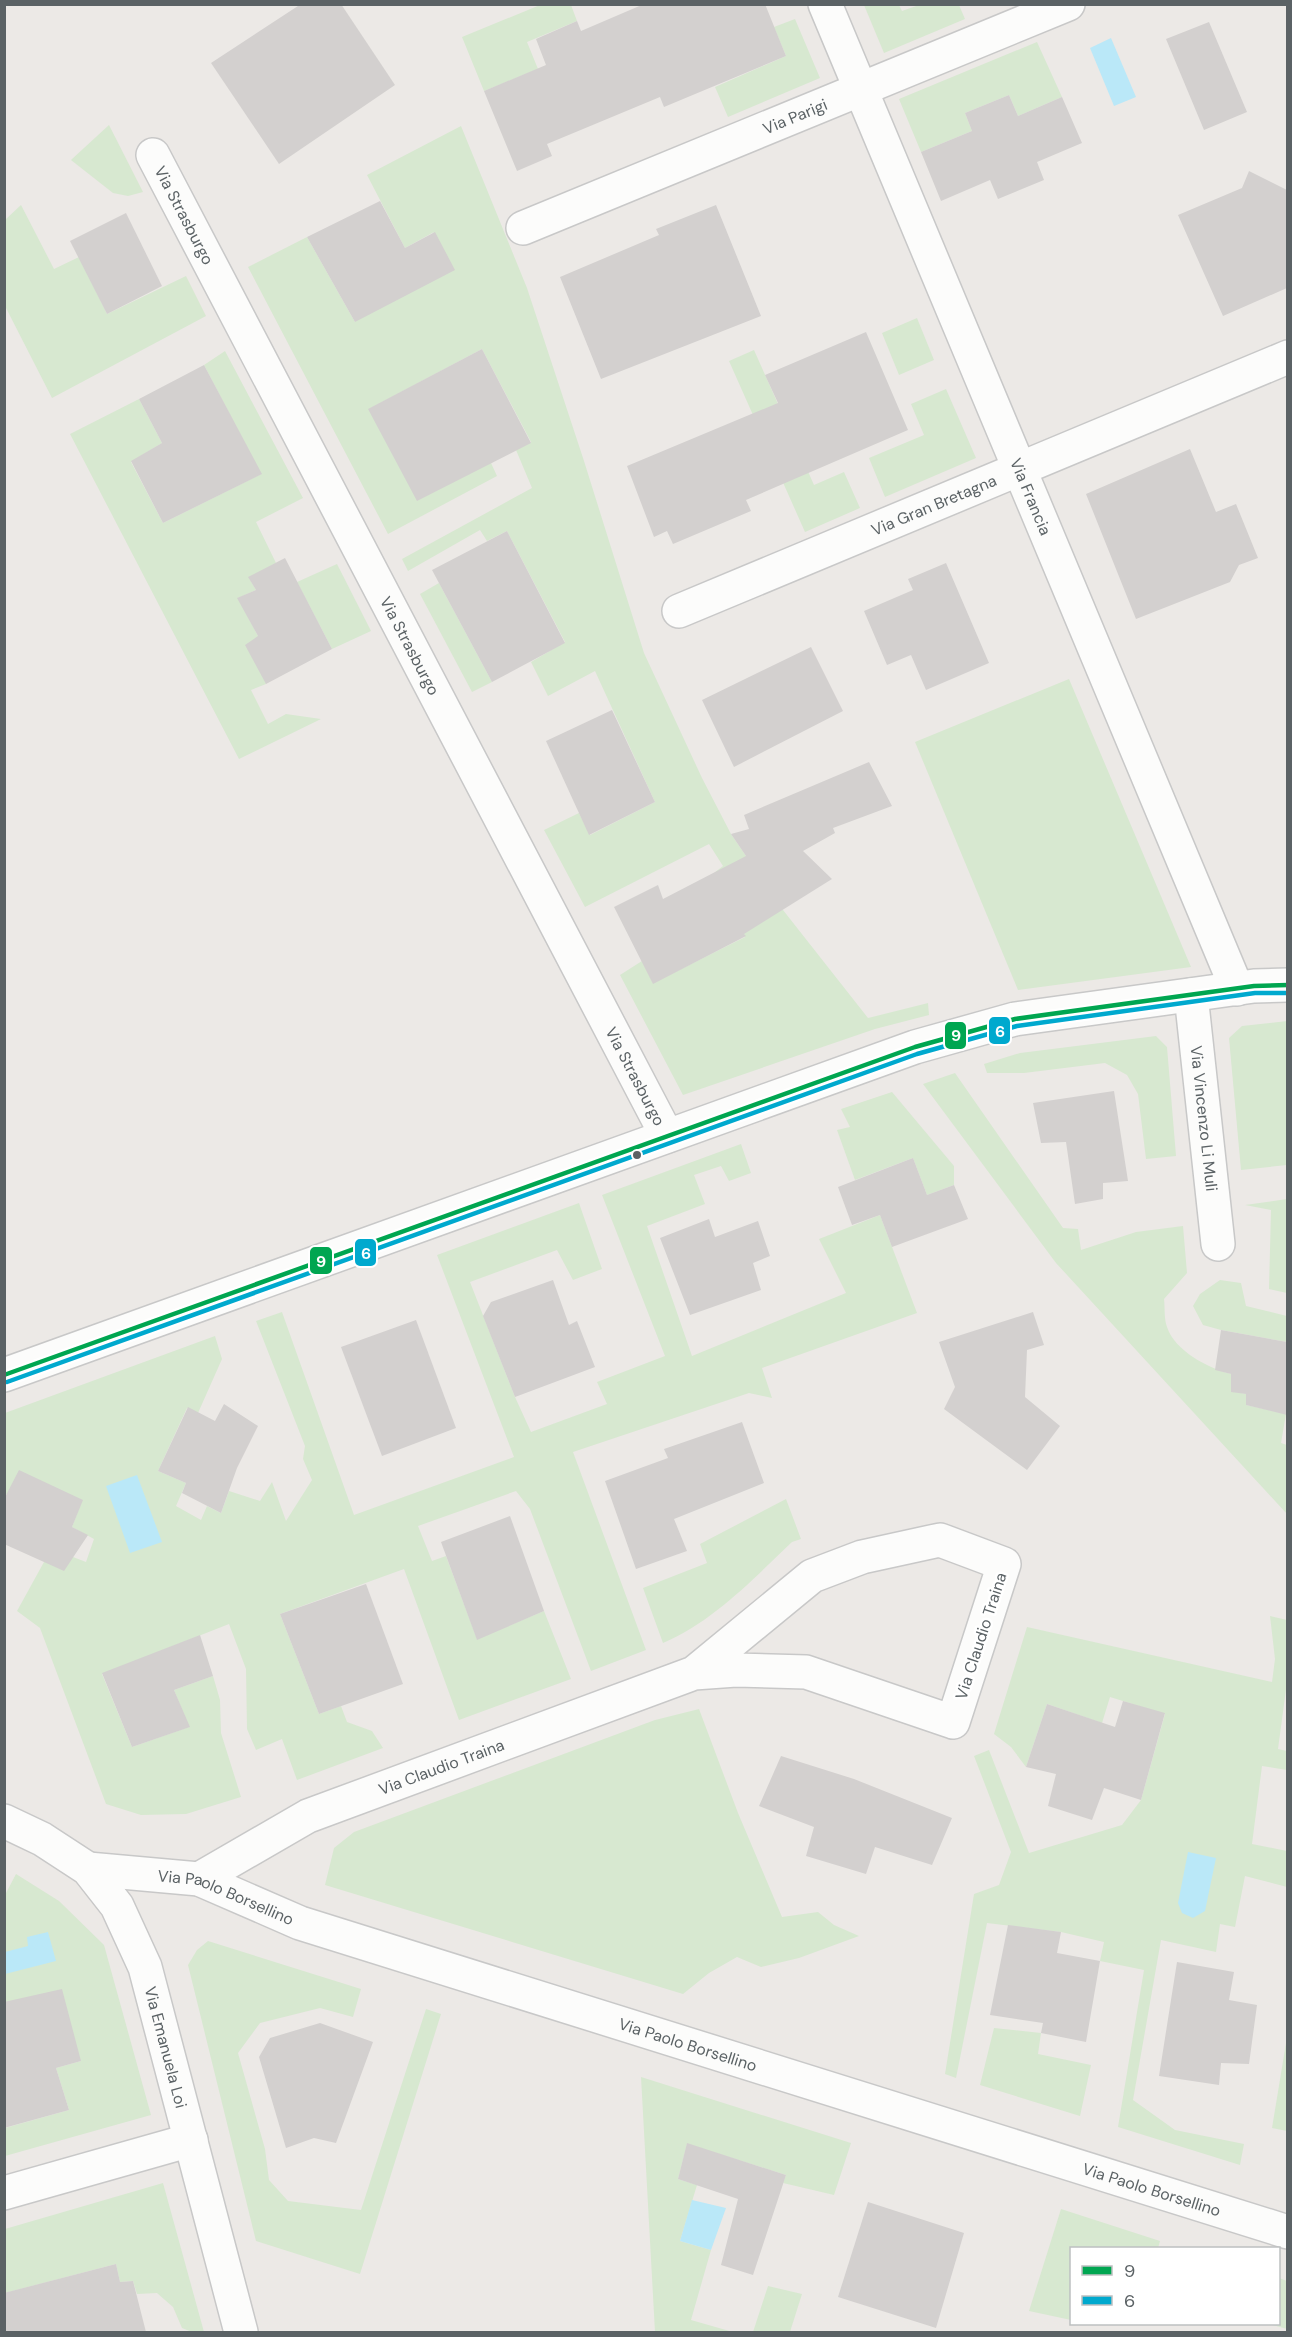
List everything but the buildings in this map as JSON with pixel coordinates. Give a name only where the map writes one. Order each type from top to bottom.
[{"type":"street","name":"Via Francia","points":[[825,4],[1020,469],[1269,984]]},
{"type":"street","name":"Via Parigi","points":[[523,228],[1068,4]]},
{"type":"street","name":"Via Strasburgo","points":[[153,155],[667,1136]]},
{"type":"street","name":"Via Gran Bretagna","points":[[679,611],[1287,357]]},
{"type":"street","points":[[4,1375],[915,1047],[1004,1022],[1269,984]]},
{"type":"street","name":"Via Vincenzo Li Muli","points":[[1191,995],[1218,1244]]},
{"type":"street","name":"Via Claudio Traina","points":[[199,1879],[308,1816],[694,1673],[806,1672],[953,1722],[1004,1564],[940,1540],[862,1557],[812,1576],[694,1673]]},
{"type":"street","name":"Via Emanuela Loi","points":[[4,1821],[42,1839],[88,1869],[117,1906],[145,1967],[241,2332]]},
{"type":"street","name":"Via Paolo Borsellino","points":[[88,1869],[199,1879],[300,1923],[1287,2232]]},
{"type":"street","points":[[4,2193],[191,2140]]},
{"type":"green space","points":[[540,5],[571,5],[577,21],[527,42],[538,69],[484,91],[462,37]]},
{"type":"green space","points":[[864,5],[899,5],[902,11],[919,5],[959,5],[965,19],[884,53]]},
{"type":"green space","points":[[795,19],[820,78],[728,117],[715,87],[786,56],[774,27]]},
{"type":"green space","points":[[1037,42],[1062,97],[1018,116],[1009,95],[965,113],[972,131],[921,152],[899,99]]},
{"type":"green space","points":[[109,125],[143,192],[128,196],[113,193],[71,160]]},
{"type":"green space","points":[[461,126],[527,288],[644,653],[702,778],[731,834],[783,910],[868,1018],[928,1003],[929,1015],[875,1029],[683,1095],[620,975],[642,961],[653,983],[745,937],[714,873],[723,866],[709,844],[585,907],[544,830],[579,813],[590,835],[655,802],[595,671],[548,696],[531,662],[565,642],[507,531],[487,541],[480,530],[408,571],[402,559],[532,488],[516,450],[531,442],[482,349],[369,409],[491,463],[497,476],[388,534],[248,267],[307,237],[355,322],[434,232],[405,248],[367,175]]},
{"type":"green space","points":[[21,205],[54,269],[79,257],[107,314],[186,276],[206,316],[52,398],[5,306],[5,220]]},
{"type":"green space","points":[[917,318],[934,360],[899,375],[882,333]]},
{"type":"green space","points":[[754,350],[814,485],[844,472],[860,508],[805,532],[729,361]]},
{"type":"green space","points":[[225,351],[303,498],[256,522],[276,563],[249,578],[256,590],[238,598],[258,636],[266,684],[251,690],[268,724],[286,714],[321,719],[239,759],[70,434],[139,399],[162,443],[131,462],[163,523],[261,474],[204,365]]},
{"type":"green space","points":[[946,389],[976,458],[885,497],[869,458],[924,435],[911,404]]},
{"type":"green space","points":[[337,564],[371,631],[332,649],[297,582]]},
{"type":"green space","points":[[439,583],[492,682],[472,692],[420,594]]},
{"type":"green space","points":[[1069,679],[1191,967],[1018,990],[915,742]]},
{"type":"green space","points":[[1287,1021],[1287,1165],[1241,1170],[1229,1038],[1242,1026]]},
{"type":"green space","points":[[1156,1036],[1167,1047],[1176,1156],[1146,1159],[1138,1094],[1127,1075],[1105,1063],[1024,1073],[987,1073],[984,1064],[1020,1053]]},
{"type":"green space","points":[[955,1073],[1063,1228],[1078,1229],[1081,1250],[1136,1232],[1183,1226],[1187,1273],[1164,1299],[1167,1327],[1177,1344],[1193,1357],[1212,1368],[1231,1374],[1231,1391],[1246,1394],[1246,1405],[1286,1414],[1281,1443],[1287,1445],[1287,1514],[1056,1263],[923,1084]]},
{"type":"green space","points":[[892,1092],[954,1166],[954,1185],[927,1195],[913,1158],[855,1180],[837,1130],[850,1127],[841,1109]]},
{"type":"green space","points":[[741,1144],[751,1173],[729,1181],[721,1166],[694,1175],[705,1204],[647,1226],[692,1356],[846,1293],[819,1239],[880,1215],[917,1313],[762,1368],[772,1398],[749,1393],[573,1452],[646,1650],[591,1671],[530,1509],[516,1491],[418,1526],[432,1561],[446,1556],[477,1639],[544,1611],[571,1679],[459,1720],[404,1569],[280,1614],[319,1714],[341,1706],[347,1722],[372,1731],[383,1748],[297,1780],[282,1739],[256,1750],[247,1729],[246,1669],[229,1624],[102,1674],[132,1747],[189,1727],[174,1690],[213,1676],[220,1700],[221,1733],[241,1797],[186,1814],[141,1815],[106,1804],[40,1628],[17,1611],[44,1562],[73,1557],[86,1562],[94,1539],[72,1527],[82,1500],[5,1494],[5,1413],[215,1336],[222,1359],[198,1413],[187,1408],[158,1471],[186,1483],[176,1506],[201,1520],[207,1506],[221,1513],[229,1491],[260,1501],[272,1482],[286,1521],[312,1480],[303,1459],[305,1446],[256,1321],[282,1312],[354,1515],[514,1457],[437,1255],[579,1203],[602,1269],[573,1280],[557,1250],[470,1282],[531,1432],[607,1404],[597,1382],[665,1356],[602,1195]]},
{"type":"green space","points":[[1288,1199],[1287,1293],[1269,1289],[1271,1210],[1245,1205]]},
{"type":"green space","points":[[1220,1280],[1241,1283],[1246,1306],[1287,1316],[1287,1342],[1203,1325],[1193,1306],[1200,1294]]},
{"type":"green space","points":[[786,1499],[801,1539],[792,1542],[716,1611],[682,1634],[663,1643],[643,1588],[707,1563],[700,1544]]},
{"type":"green space","points":[[1270,1616],[1287,1620],[1287,1682],[1278,1749],[1287,1751],[1287,1770],[1262,1766],[1252,1844],[1287,1851],[1287,1887],[1245,1876],[1235,1927],[1220,1924],[1216,1952],[1161,1940],[1133,2100],[1175,2130],[1244,2144],[1240,2165],[1118,2127],[1144,1970],[1100,1961],[1104,1942],[1061,1932],[987,1923],[956,2078],[945,2074],[974,1894],[999,1885],[1011,1852],[974,1756],[989,1750],[1029,1853],[1122,1825],[1141,1800],[1165,1714],[1110,1697],[1102,1723],[1047,1704],[1026,1767],[1011,1747],[994,1734],[1027,1627],[1272,1682],[1275,1659]]},
{"type":"green space","points":[[699,1709],[738,1813],[782,1917],[818,1912],[834,1925],[859,1936],[799,1958],[761,1967],[737,1957],[709,1973],[683,1994],[325,1885],[334,1848],[354,1832],[655,1720]]},
{"type":"green space","points":[[16,1874],[59,1901],[104,1945],[151,2115],[5,2156],[5,2128],[69,2110],[56,2068],[81,2061],[5,2002],[5,1895]]},
{"type":"green space","points":[[208,1941],[361,1989],[353,2017],[320,2008],[260,2023],[238,2053],[265,2149],[269,2180],[288,2201],[361,2210],[426,2009],[441,2014],[360,2274],[256,2241],[188,1965],[197,1950]]},
{"type":"green space","points":[[994,2028],[1041,2033],[1038,2054],[1091,2065],[1080,2116],[980,2085]]},
{"type":"green space","points":[[1287,2037],[1287,2131],[1272,2128]]},
{"type":"green space","points":[[641,2077],[851,2143],[834,2195],[783,2183],[786,2175],[687,2144],[678,2179],[697,2185],[680,2241],[711,2250],[691,2320],[733,2332],[655,2332]]},
{"type":"green space","points":[[163,2183],[204,2332],[192,2332],[182,2328],[173,2307],[157,2293],[137,2294],[133,2281],[120,2282],[116,2264],[5,2293],[5,2229]]},
{"type":"green space","points":[[1061,2209],[1160,2241],[1158,2247],[1070,2247],[1070,2320],[1029,2311]]},
{"type":"green space","points":[[1280,2278],[1287,2281],[1287,2329],[1273,2325],[1280,2325]]},
{"type":"green space","points":[[768,2286],[802,2294],[790,2332],[753,2332]]},
{"type":"water","points":[[1111,38],[1136,97],[1114,106],[1090,48]]},
{"type":"water","points":[[137,1475],[162,1542],[130,1553],[106,1486]]},
{"type":"water","points":[[1188,1852],[1216,1858],[1205,1911],[1193,1918],[1182,1913],[1178,1903]]},
{"type":"water","points":[[48,1932],[56,1961],[5,1974],[5,1952],[28,1946],[27,1937]]},
{"type":"water","points":[[692,2200],[726,2208],[711,2250],[680,2241]]},
{"type":"transit line","name":"9","points":[[4,1375],[915,1047],[1015,1019],[1254,986],[1288,985]]},
{"type":"transit line","name":"6","points":[[7,1382],[917,1054],[1017,1026],[1255,993],[1288,993]]}]
